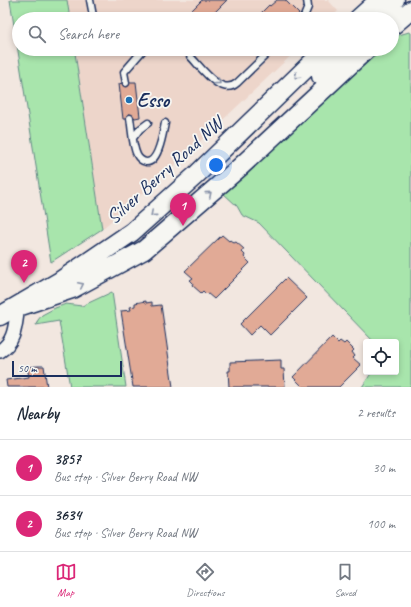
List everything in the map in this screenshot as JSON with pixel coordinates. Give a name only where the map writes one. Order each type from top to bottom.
[{"type":"street","points":[[390,0],[410,12],[399,21]]},
{"type":"street","points":[[370,12],[390,0]]},
{"type":"street","points":[[381,12],[390,0]]},
{"type":"street","name":"Silver Berry Road NW","points":[[0,316],[18,307],[72,273],[132,232],[195,176],[319,56]]},
{"type":"street","points":[[295,115],[320,77],[340,56]]},
{"type":"street","name":"Silver Berry Road NW","points":[[18,307],[72,289],[134,256],[162,236],[359,56]]},
{"type":"street","points":[[0,351],[7,346],[13,337],[18,307]]},
{"type":"lane","points":[[90,0],[92,12]]},
{"type":"lane","points":[[306,12],[308,7],[307,0]]},
{"type":"lane","points":[[126,83],[124,72],[138,56]]},
{"type":"lane","points":[[190,56],[216,82],[227,88],[233,87],[265,56]]},
{"type":"lane","points":[[130,118],[136,154],[140,160],[148,162],[153,160],[157,154],[165,123]]},
{"type":"lane","points":[[134,138],[140,129],[148,123]]},
{"type":"shaded area","points":[[67,0],[328,0],[338,11],[337,12],[69,12]]},
{"type":"shaded area","points":[[76,56],[291,56],[176,164],[102,229]]},
{"type":"green space","points":[[10,0],[67,0],[69,12],[12,12]]},
{"type":"green space","points":[[409,32],[411,33],[411,387],[362,387],[370,375],[399,375],[399,339],[371,339],[259,223],[242,215],[237,206],[223,193],[370,56],[399,56],[399,35]]},
{"type":"green space","points":[[19,56],[75,56],[102,229],[51,262]]},
{"type":"green space","points":[[112,292],[126,387],[70,387],[59,321],[36,325],[38,320],[42,315],[55,308],[66,304],[82,306]]},
{"type":"building","points":[[202,0],[227,0],[215,12],[191,11]]},
{"type":"building","points":[[277,0],[285,0],[297,12],[262,12],[269,5],[270,6]]},
{"type":"building","name":"Esso","points":[[130,82],[136,82],[140,117],[135,118],[130,114],[127,115],[126,119],[123,119],[119,84],[122,83],[126,87]]},
{"type":"building","points":[[222,235],[229,241],[230,240],[234,243],[236,242],[244,249],[242,252],[245,255],[244,257],[250,263],[214,299],[203,291],[201,293],[192,285],[193,283],[190,280],[193,278],[185,271]]},
{"type":"building","points":[[286,278],[307,298],[270,335],[260,325],[250,335],[240,324]]},
{"type":"building","points":[[146,301],[146,303],[152,302],[152,306],[161,305],[173,387],[133,387],[121,311],[131,310],[130,307],[135,306],[135,303]]},
{"type":"building","points":[[332,337],[338,343],[340,341],[344,344],[346,342],[354,350],[352,352],[355,356],[353,358],[361,365],[339,387],[303,387],[293,377]]},
{"type":"building","points":[[281,360],[281,369],[284,369],[285,387],[229,387],[228,371],[230,371],[230,362]]},
{"type":"building","points":[[44,366],[47,387],[7,387],[6,380],[29,377],[27,367]]},
{"type":"place","name":"Esso","points":[[129,100]]},
{"type":"place","name":"3857","points":[[183,226]]},
{"type":"place","name":"3634","points":[[24,283]]}]
